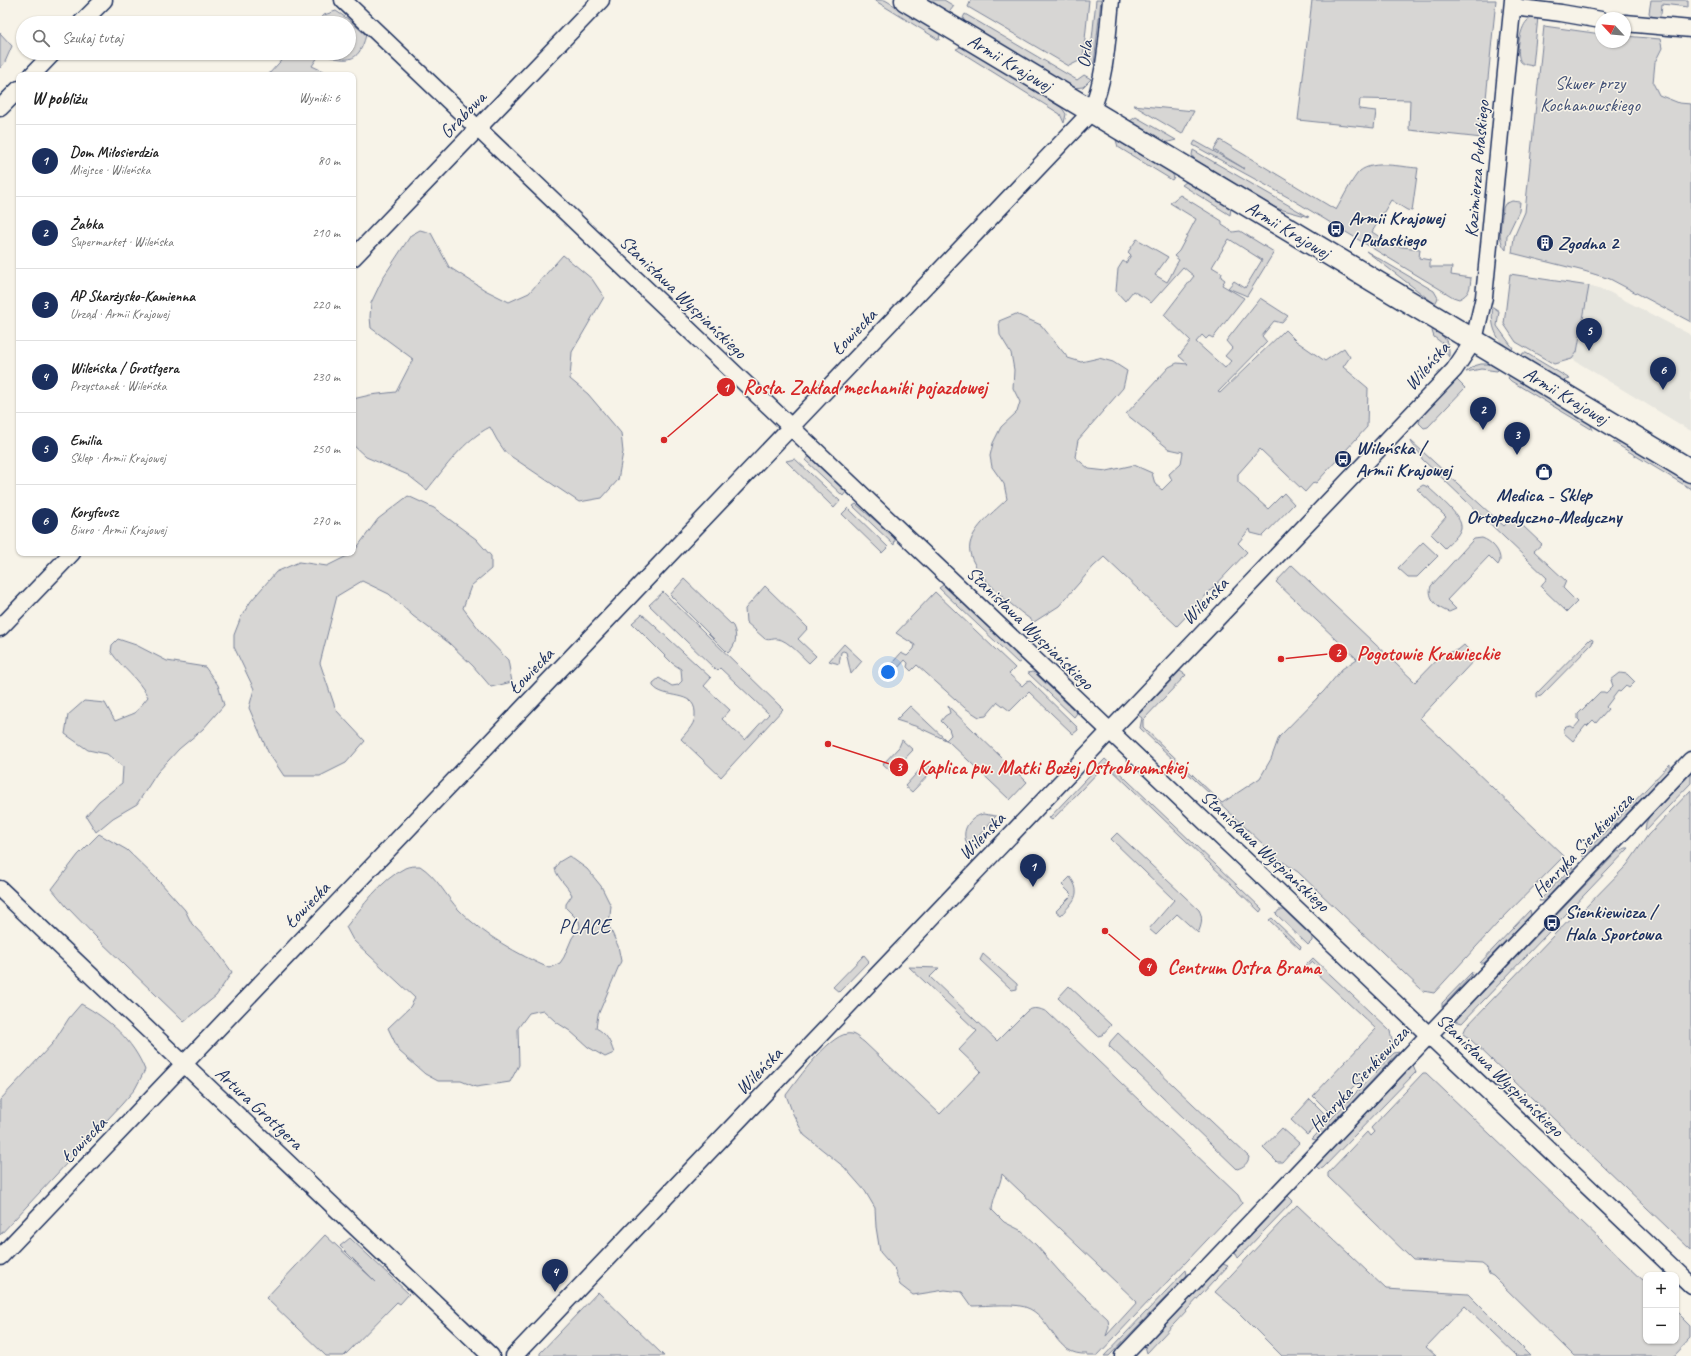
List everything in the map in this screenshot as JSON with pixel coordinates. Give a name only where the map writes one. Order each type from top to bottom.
[{"type":"street","points":[[89,16],[104,0]]},
{"type":"street","name":"Stanisława Wyspiańskiego","points":[[343,0],[1691,1284]]},
{"type":"street","name":"Grabowa","points":[[356,255],[601,0]]},
{"type":"street","name":"Armii Krajowej","points":[[906,0],[1691,470]]},
{"type":"street","name":"Orla","points":[[1091,112],[1098,96],[1103,75],[1111,0]]},
{"type":"street","points":[[1513,3],[1595,19]]},
{"type":"street","name":"Kazimierza Pułaskiego","points":[[1474,340],[1484,297],[1513,3]]},
{"type":"street","points":[[1631,23],[1691,29]]},
{"type":"street","points":[[35,72],[46,60]]},
{"type":"street","points":[[0,108],[16,92]]},
{"type":"street","name":"Łowiecka","points":[[0,1257],[1091,112]]},
{"type":"street","name":"Wileńska","points":[[514,1356],[1454,370],[1474,340]]},
{"type":"street","points":[[0,628],[69,556]]},
{"type":"street","name":"Henryka Sienkiewicza","points":[[1123,1356],[1691,760]]},
{"type":"street","name":"Artura Grottgera","points":[[0,889],[491,1356]]},
{"type":"shaded area","points":[[1589,286],[1609,292],[1691,335],[1691,431],[1572,359],[1577,352]]},
{"type":"green space","points":[[874,0],[885,0],[938,32],[940,34],[939,40]]},
{"type":"green space","points":[[929,0],[944,0],[954,6],[948,12]]},
{"type":"green space","points":[[971,0],[1089,0],[1083,59],[1069,66],[968,7]]},
{"type":"green space","points":[[1096,0],[1101,0],[1094,64],[1090,59]]},
{"type":"green space","points":[[1312,0],[1496,0],[1482,138],[1409,130],[1410,100],[1360,99],[1359,109],[1376,111],[1374,128],[1298,120]]},
{"type":"green space","points":[[1651,0],[1688,0],[1688,7],[1662,4],[1661,14],[1658,18],[1651,16],[1649,13]]},
{"type":"green space","points":[[336,11],[344,16],[323,16]]},
{"type":"green space","points":[[965,14],[1077,80],[1084,75],[1091,79],[1083,87],[1073,88],[965,22],[963,18]]},
{"type":"green space","points":[[1538,17],[1533,66],[1521,62],[1518,47],[1524,24],[1529,19]]},
{"type":"green space","points":[[356,26],[366,35],[359,52],[356,55]]},
{"type":"green space","name":"Skwer przy Kochanowskiego","points":[[1544,26],[1595,33],[1595,48],[1631,48],[1631,37],[1660,39],[1662,48],[1655,62],[1653,83],[1659,95],[1679,103],[1691,104],[1691,322],[1610,279],[1512,253],[1514,237],[1525,212]]},
{"type":"green space","points":[[0,33],[12,46],[5,62],[0,68]]},
{"type":"green space","points":[[963,46],[1062,108],[1066,114],[1064,123],[1060,114],[956,49]]},
{"type":"green space","points":[[282,60],[316,60],[312,66],[325,72],[271,72]]},
{"type":"green space","points":[[1133,105],[1194,111],[1182,134]]},
{"type":"green space","points":[[1136,117],[1176,140],[1165,143],[1130,121]]},
{"type":"green space","points":[[1116,140],[1172,173],[1174,177],[1172,180],[1118,147]]},
{"type":"green space","points":[[1220,140],[1336,210],[1354,178],[1360,171],[1380,165],[1418,168],[1412,211],[1407,210],[1391,200],[1372,232],[1394,246],[1420,249],[1419,258],[1430,260],[1430,267],[1452,267],[1451,275],[1471,278],[1470,288],[1467,293],[1459,299],[1453,297],[1293,200],[1193,145],[1195,141],[1245,169],[1214,150]]},
{"type":"green space","points":[[1193,150],[1309,217],[1276,208],[1194,159],[1192,155]]},
{"type":"green space","points":[[1186,182],[1231,208],[1230,215],[1182,185]]},
{"type":"green space","points":[[1180,195],[1222,221],[1222,225],[1233,232],[1240,231],[1274,252],[1247,296],[1228,288],[1234,281],[1245,288],[1262,260],[1229,239],[1212,267],[1222,273],[1221,277],[1225,280],[1222,285],[1244,298],[1213,338],[1209,336],[1206,339],[1202,335],[1196,342],[1225,368],[1231,361],[1225,356],[1232,348],[1226,341],[1260,298],[1288,316],[1282,323],[1274,321],[1262,336],[1267,342],[1218,392],[1220,393],[1285,330],[1296,341],[1325,361],[1344,348],[1350,357],[1343,367],[1368,388],[1367,427],[1316,483],[1314,482],[1305,492],[1260,449],[1238,474],[1238,482],[1268,509],[1284,493],[1294,504],[1263,536],[1251,533],[1250,529],[1238,543],[1247,552],[1177,626],[1104,557],[1093,567],[1059,606],[1034,622],[993,588],[975,565],[970,554],[972,537],[980,525],[1007,499],[1004,484],[992,467],[990,456],[993,443],[1001,427],[1017,412],[1020,402],[1013,388],[1014,370],[1011,353],[1000,335],[999,321],[1016,314],[1041,325],[1068,358],[1081,362],[1099,358],[1113,362],[1127,371],[1123,388],[1078,440],[1075,457],[1089,469],[1107,471],[1134,465],[1152,473],[1155,484],[1162,490],[1172,480],[1169,474],[1181,463],[1183,452],[1169,449],[1126,414],[1169,367],[1177,363],[1188,364],[1179,356],[1191,341],[1164,315],[1194,276],[1183,267],[1151,303],[1145,297],[1133,291],[1125,301],[1116,291],[1118,269],[1123,261],[1126,263],[1131,255],[1128,252],[1137,239],[1168,257],[1155,275],[1167,282],[1179,260],[1174,256],[1179,251],[1196,219],[1170,203]]},
{"type":"green space","points":[[1512,201],[1520,202],[1519,211],[1507,236],[1506,250],[1501,241],[1501,224],[1503,208],[1505,204]]},
{"type":"green space","points":[[420,230],[431,233],[449,267],[485,290],[509,302],[529,293],[563,255],[592,279],[604,297],[572,352],[570,379],[588,394],[621,433],[623,452],[618,480],[602,498],[579,502],[506,453],[490,427],[463,447],[427,490],[408,475],[366,457],[356,448],[356,398],[396,392],[413,359],[371,328],[370,317],[371,303],[384,276],[411,235]]},
{"type":"green space","points":[[1366,251],[1434,291],[1438,298],[1435,304]]},
{"type":"green space","points":[[1510,274],[1589,286],[1577,352],[1572,359],[1554,364],[1516,342],[1504,324]]},
{"type":"green space","points":[[1493,307],[1499,311],[1497,326],[1513,348],[1511,350],[1501,342],[1495,332],[1492,320]]},
{"type":"green space","points":[[1433,329],[1441,334],[1446,340],[1449,348],[1449,357],[1444,350],[1442,343],[1434,337],[1432,331]]},
{"type":"green space","points":[[1523,353],[1526,353],[1570,379],[1563,381],[1522,356]]},
{"type":"green space","points":[[1490,364],[1499,369],[1497,371],[1481,369],[1466,372],[1474,366]]},
{"type":"green space","points":[[1510,375],[1590,423],[1593,430],[1511,381],[1508,378]]},
{"type":"green space","points":[[1457,380],[1465,388],[1428,427],[1424,428],[1419,423],[1421,416]]},
{"type":"green space","points":[[1411,441],[1504,526],[1507,523],[1516,521],[1542,544],[1534,551],[1566,581],[1563,588],[1577,602],[1567,612],[1541,587],[1547,578],[1422,459]]},
{"type":"green space","points":[[1613,442],[1622,442],[1691,483],[1691,489]]},
{"type":"green space","points":[[809,457],[846,492],[843,496],[805,460]]},
{"type":"green space","points":[[795,459],[840,501],[834,508],[786,461]]},
{"type":"green space","points":[[1423,485],[1428,487],[1454,512],[1460,523],[1461,528],[1458,534],[1445,548],[1431,534],[1446,517],[1417,489]]},
{"type":"green space","points":[[408,496],[434,508],[476,539],[491,556],[491,569],[471,586],[463,608],[482,633],[508,660],[512,682],[491,687],[473,666],[449,643],[413,616],[389,594],[362,581],[337,596],[320,663],[336,710],[365,741],[346,763],[320,776],[284,776],[268,752],[249,708],[254,689],[234,647],[234,635],[241,617],[251,601],[276,572],[299,562],[327,566],[347,556],[356,556],[356,549],[378,519]]},
{"type":"green space","points":[[856,504],[893,536],[895,540],[894,545],[853,506]]},
{"type":"green space","points":[[848,508],[888,547],[882,553],[842,514]]},
{"type":"green space","points":[[1482,538],[1489,541],[1497,550],[1500,557],[1498,565],[1489,556],[1447,600],[1456,609],[1449,612],[1445,611],[1437,606],[1432,599],[1430,590],[1431,586],[1474,539]]},
{"type":"green space","points":[[1423,542],[1438,556],[1417,577],[1408,577],[1398,568]]},
{"type":"green space","points":[[1292,565],[1415,682],[1442,654],[1458,650],[1464,645],[1476,658],[1420,718],[1564,856],[1497,924],[1434,993],[1423,991],[1298,872],[1283,863],[1140,728],[1142,718],[1138,715],[1180,671],[1186,675],[1143,720],[1143,727],[1222,803],[1260,778],[1271,759],[1279,737],[1324,691],[1342,669],[1357,659],[1276,582]]},
{"type":"green space","points":[[684,579],[733,626],[736,637],[733,647],[728,653],[670,595]]},
{"type":"green space","points":[[943,585],[1019,657],[1020,662],[1018,663],[939,588]]},
{"type":"green space","points":[[765,586],[808,628],[798,639],[816,656],[809,663],[786,642],[778,639],[765,639],[746,622],[745,609]]},
{"type":"green space","points":[[663,592],[783,709],[721,777],[681,739],[691,727],[694,720],[695,712],[693,705],[690,701],[684,698],[664,693],[653,686],[653,683],[659,678],[672,686],[678,685],[682,681],[681,669],[672,663],[632,623],[642,614],[711,678],[704,686],[730,710],[722,719],[745,740],[769,714],[720,668],[717,671],[649,605]]},
{"type":"green space","points":[[935,592],[1015,668],[1009,674],[1022,686],[1026,682],[1030,681],[1077,727],[1078,730],[1073,734],[1029,692],[1010,711],[998,702],[986,716],[979,717],[965,708],[917,665],[911,671],[907,667],[908,663],[905,660],[898,668],[893,662],[901,653],[907,656],[914,649],[915,645],[896,633]]},
{"type":"green space","points":[[118,639],[136,645],[167,661],[205,667],[218,685],[224,705],[203,729],[179,749],[157,773],[137,804],[113,818],[96,832],[86,816],[99,801],[122,783],[123,767],[107,754],[88,750],[65,734],[68,715],[84,701],[105,703],[115,721],[135,713],[148,697],[140,684],[120,664],[111,652],[112,645]]},
{"type":"green space","points":[[1590,639],[1593,640],[1592,644],[1541,696],[1537,697],[1537,693]]},
{"type":"green space","points":[[844,644],[862,661],[851,674],[846,652],[841,652],[839,664],[829,661]]},
{"type":"green space","points":[[1028,673],[1035,673],[1077,713],[1074,717]]},
{"type":"green space","points":[[1620,673],[1627,674],[1635,682],[1629,688],[1626,686],[1620,692],[1618,691],[1606,707],[1608,709],[1596,723],[1593,720],[1587,726],[1586,725],[1573,741],[1564,733],[1564,729],[1571,726],[1574,728],[1580,721],[1578,719],[1578,714],[1600,692],[1606,693],[1613,686],[1611,680]]},
{"type":"green space","points":[[910,706],[946,740],[951,735],[949,729],[941,721],[950,713],[948,706],[1027,782],[1010,800],[948,741],[918,727],[896,720]]},
{"type":"green space","points":[[902,740],[913,750],[892,772],[883,764],[899,747]]},
{"type":"green space","points":[[1105,759],[1262,909],[1260,912],[1106,764],[1052,820],[1049,818]]},
{"type":"green space","points":[[926,763],[933,770],[912,792],[905,786]]},
{"type":"green space","points":[[1670,764],[1670,769],[1586,856],[1582,856]]},
{"type":"green space","points":[[1691,773],[1691,783],[1645,831],[1646,823],[1649,817]]},
{"type":"green space","points":[[1691,790],[1691,1250],[1463,1034],[1466,1027],[1575,913],[1581,912],[1627,865],[1648,835]]},
{"type":"green space","points":[[983,814],[996,816],[969,847],[966,842],[965,831],[973,819]]},
{"type":"green space","points":[[1117,833],[1199,910],[1202,921],[1198,933],[1177,914],[1156,935],[1149,929],[1174,900],[1111,839]]},
{"type":"green space","points":[[99,834],[127,850],[160,882],[185,910],[192,924],[214,947],[232,972],[216,996],[184,1022],[97,938],[52,889],[78,855]]},
{"type":"green space","points":[[1625,848],[1629,848],[1462,1023],[1455,1021],[1617,852]]},
{"type":"green space","points":[[569,856],[587,869],[601,886],[611,906],[609,926],[618,946],[621,961],[598,1015],[596,1028],[608,1038],[614,1053],[605,1057],[588,1047],[543,1010],[529,1013],[518,1028],[519,1065],[510,1082],[476,1087],[461,1081],[438,1081],[425,1074],[399,1051],[388,1028],[410,1007],[415,998],[353,940],[346,927],[372,894],[388,879],[405,868],[410,866],[420,866],[431,875],[468,919],[501,943],[549,968],[560,963],[572,938],[580,927],[579,921],[566,908],[566,904],[572,895],[558,876],[555,869],[559,862]]},
{"type":"green space","points":[[1573,866],[1573,870],[1544,901],[1539,901]]},
{"type":"green space","points":[[1070,877],[1076,888],[1075,898],[1061,915],[1056,911],[1072,895],[1062,885]]},
{"type":"green space","points":[[1279,910],[1284,910],[1312,937],[1312,941],[1308,945],[1276,914]]},
{"type":"green space","points":[[1530,910],[1531,915],[1484,963],[1480,963]]},
{"type":"green space","points":[[1272,918],[1301,946],[1300,949],[1269,920]]},
{"type":"green space","points":[[983,954],[1017,984],[1017,989],[1012,990],[980,960]]},
{"type":"green space","points":[[864,955],[869,961],[839,992],[833,987]]},
{"type":"green space","points":[[1313,958],[1390,1031],[1393,1045],[1329,1112],[1313,1096],[1376,1029],[1316,973],[1319,968],[1313,962],[1307,967],[1305,966]]},
{"type":"green space","points":[[909,967],[939,968],[930,977],[997,1041],[1027,1011],[1037,1008],[1047,1012],[1238,1195],[1242,1203],[1097,1356],[1087,1356],[1087,1354],[1076,1353],[1068,1350],[1055,1337],[1038,1314],[1025,1307],[1010,1305],[972,1306],[962,1292],[945,1290],[913,1295],[900,1285],[894,1268],[880,1252],[875,1208],[865,1191],[844,1167],[804,1135],[793,1114],[786,1095],[806,1068],[825,1047],[835,1039],[844,1035],[852,1034],[864,1042],[940,1114],[981,1071],[959,1050],[977,1031]],"holes":[[[1002,1174],[1137,1302],[1106,1336],[1109,1327],[1108,1319],[1067,1280],[1036,1245],[1020,1230],[1004,1222],[992,1210]]]},
{"type":"green space","points":[[1472,972],[1471,976],[1442,1007],[1442,1003]]},
{"type":"green space","points":[[1069,986],[1111,1025],[1102,1035],[1098,1036],[1058,998]]},
{"type":"green space","points":[[81,1004],[101,1016],[119,1031],[134,1049],[145,1070],[135,1089],[122,1104],[0,1235],[0,1100],[53,1043],[69,1018]]},
{"type":"green space","points":[[1118,1033],[1249,1157],[1248,1161],[1242,1167],[1237,1169],[1109,1046],[1110,1042]]},
{"type":"green space","points":[[1399,1052],[1316,1140],[1312,1139],[1394,1053]]},
{"type":"green space","points":[[1413,1065],[1416,1072],[1323,1168],[1319,1169],[1316,1166]]},
{"type":"green space","points":[[1423,1073],[1426,1073],[1643,1280],[1643,1344],[1679,1344],[1679,1314],[1691,1326],[1691,1337],[1673,1356],[1574,1356],[1493,1276],[1489,1274],[1487,1268],[1482,1264],[1413,1260],[1328,1177],[1328,1173],[1367,1132],[1370,1136],[1374,1132],[1371,1128]]},
{"type":"green space","points":[[1310,1099],[1326,1115],[1307,1135],[1291,1120]]},
{"type":"green space","points":[[1282,1128],[1299,1143],[1282,1162],[1277,1162],[1263,1148]]},
{"type":"green space","points":[[1288,1196],[1293,1201],[1238,1258],[1235,1252]]},
{"type":"green space","points":[[1297,1205],[1386,1289],[1468,1294],[1530,1356],[1517,1356],[1465,1306],[1426,1347],[1436,1356],[1282,1356],[1234,1308],[1215,1292]]},
{"type":"green space","points":[[325,1235],[376,1282],[340,1246],[350,1238],[409,1294],[400,1304],[397,1302],[344,1356],[326,1356],[266,1298]]},
{"type":"green space","points":[[1223,1264],[1228,1266],[1147,1353],[1145,1346]]},
{"type":"green space","points":[[1186,1270],[1187,1275],[1109,1356],[1104,1356]]},
{"type":"green space","points":[[598,1292],[664,1356],[540,1356],[540,1353]]},
{"type":"place","name":"Armii Krajowej / Pułaskiego","points":[[1336,229]]},
{"type":"place","name":"Zgodna 2","points":[[1545,243]]},
{"type":"place","name":"Emilia","points":[[1589,351]]},
{"type":"place","name":"Koryfeusz","points":[[1663,390]]},
{"type":"place","name":"Żabka","points":[[1483,430]]},
{"type":"place","name":"Rosła. Zakład mechaniki pojazdowej","points":[[664,440]]},
{"type":"place","name":"AP Skarżysko-Kamienna","points":[[1517,455]]},
{"type":"place","name":"Wileńska / Armii Krajowej","points":[[1343,459]]},
{"type":"place","name":"Medica - Sklep Ortopedyczno-Medyczny","points":[[1544,472]]},
{"type":"place","name":"Pogotowie Krawieckie","points":[[1281,659]]},
{"type":"place","name":"Kaplica pw. Matki Bożej Ostrobramskiej","points":[[828,744]]},
{"type":"place","name":"Dom Miłosierdzia","points":[[1033,887]]},
{"type":"place","name":"Sienkiewicza / Hala Sportowa","points":[[1552,923]]},
{"type":"place","name":"Centrum Ostra Brama","points":[[1105,931]]},
{"type":"place","name":"Wileńska / Grottgera","points":[[555,1292]]},
{"type":"district","name":"PLACE","points":[[585,926]]}]
